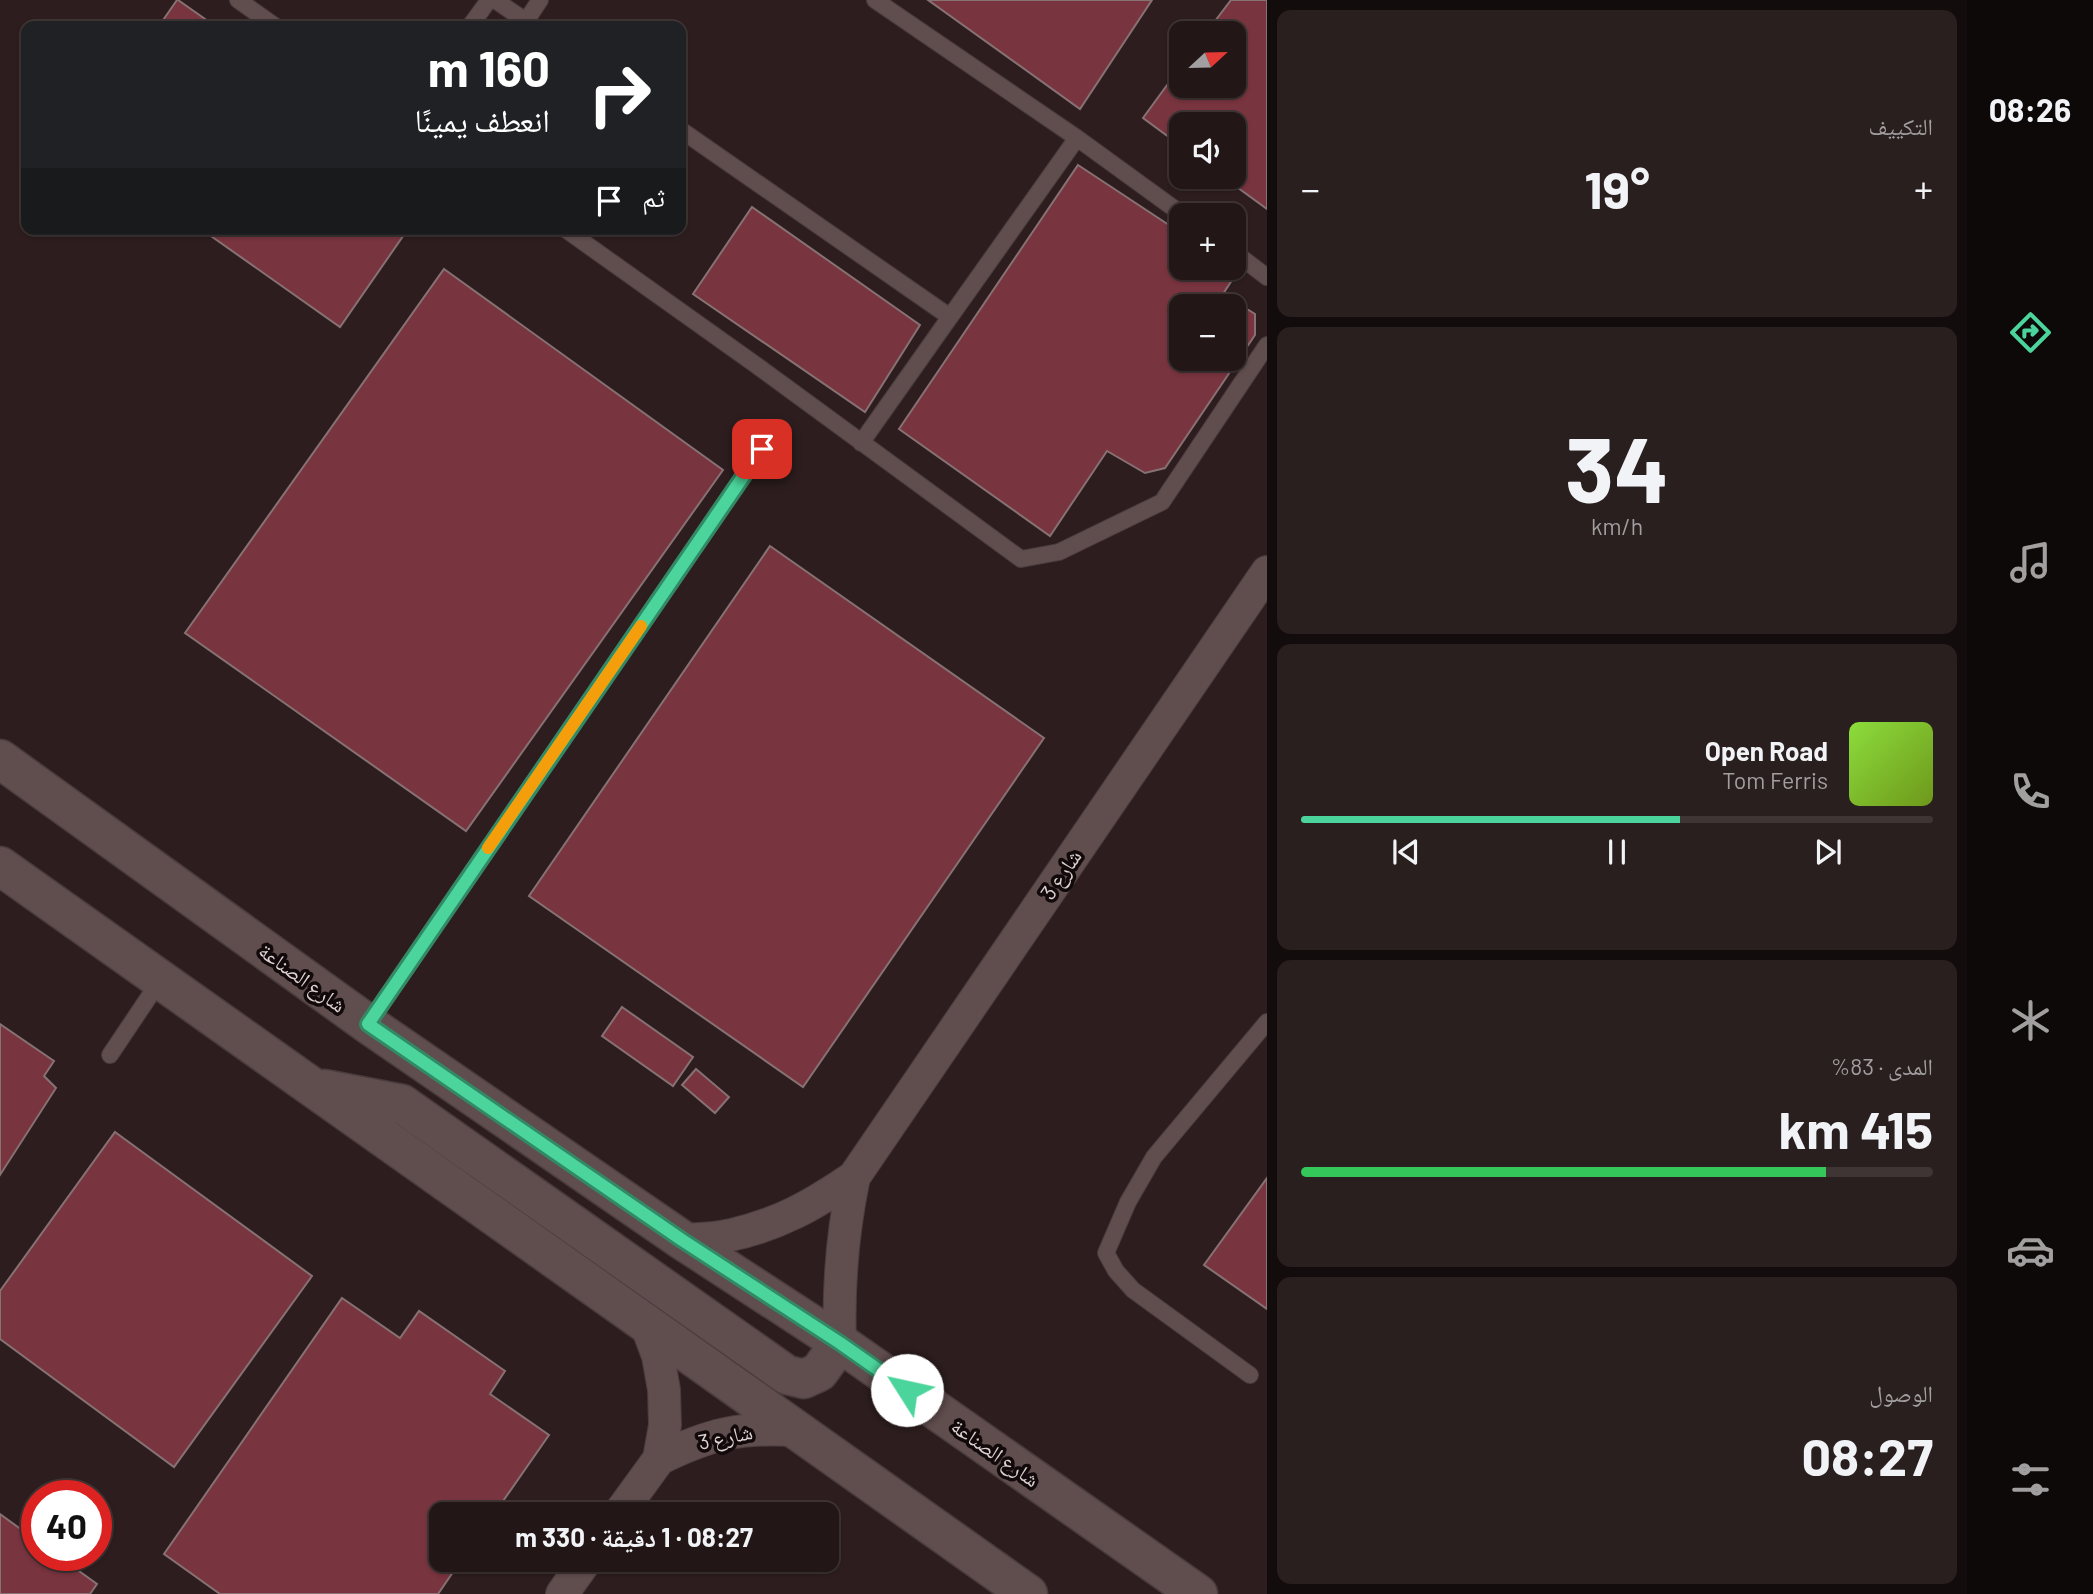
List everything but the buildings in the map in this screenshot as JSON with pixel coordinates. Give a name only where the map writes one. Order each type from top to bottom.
[{"type":"street","name":"شارع 3","points":[[682,1240],[729,1236],[773,1223],[815,1203],[854,1177],[1267,572]]},
{"type":"street","name":"شارع الصناعة","points":[[0,759],[368,1024],[682,1240],[840,1343],[1198,1594]]},
{"type":"street","points":[[0,866],[1028,1594]]},
{"type":"street","points":[[312,1087],[402,1104],[786,1374],[804,1379],[820,1373],[840,1343]]},
{"type":"street","name":"شارع 3","points":[[840,1343],[842,1243],[854,1177]]},
{"type":"street","name":"شارع 3","points":[[628,1502],[659,1458],[665,1425],[664,1390],[658,1356],[646,1324]]},
{"type":"street","name":"شارع 3","points":[[659,1458],[691,1443],[724,1433],[760,1428],[795,1430]]},
{"type":"street","points":[[562,1594],[578,1572]]},
{"type":"lane","points":[[237,0],[268,21]]},
{"type":"lane","points":[[474,21],[489,0]]},
{"type":"lane","points":[[495,0],[525,21]]},
{"type":"lane","points":[[530,21],[540,0]]},
{"type":"lane","points":[[875,0],[1077,138],[1169,205]]},
{"type":"lane","points":[[686,133],[950,317]]},
{"type":"lane","points":[[861,443],[1077,138]]},
{"type":"lane","points":[[573,235],[757,365],[1021,559],[1059,552],[1162,502],[1267,345]]},
{"type":"lane","points":[[1246,261],[1267,276]]},
{"type":"lane","points":[[368,1024],[762,449]]},
{"type":"lane","points":[[110,1055],[161,979]]},
{"type":"lane","points":[[1250,1375],[1133,1290],[1116,1271],[1107,1253],[1128,1202],[1154,1157],[1267,1022]]},
{"type":"slow traffic","points":[[488,848],[641,626]]},
{"type":"route","points":[[762,449],[368,1024],[682,1240],[907,1390]]}]
